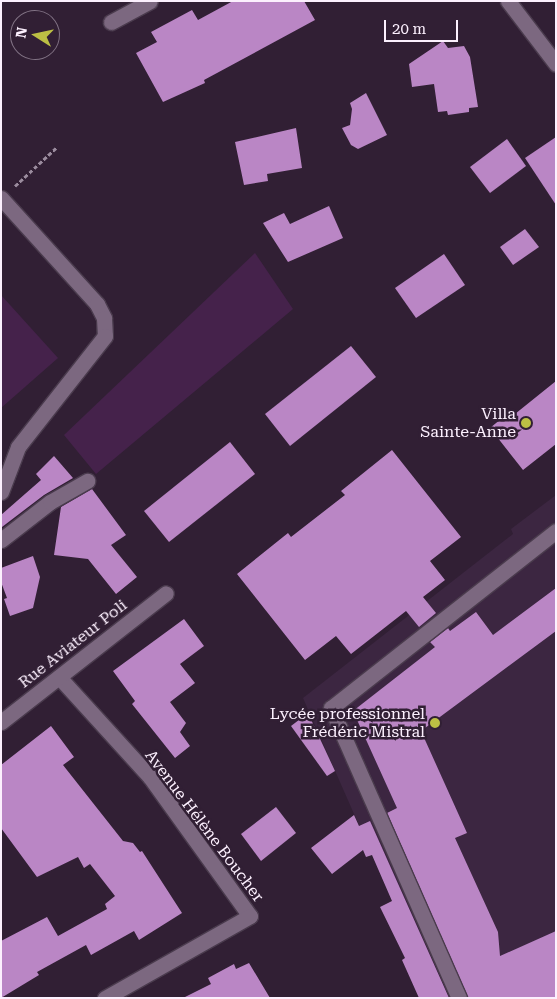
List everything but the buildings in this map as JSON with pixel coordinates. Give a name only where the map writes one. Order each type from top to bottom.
[{"type":"street","points":[[111,22],[150,1]]},
{"type":"street","points":[[508,1],[556,64]]},
{"type":"street","points":[[1,198],[97,304],[104,318],[105,336],[18,447],[1,492]]},
{"type":"street","points":[[1,540],[50,502],[86,480]]},
{"type":"street","points":[[459,998],[332,708],[556,531]]},
{"type":"street","name":"Rue Aviateur Poli","points":[[1,722],[166,593]]},
{"type":"street","name":"Avenue Hélène Boucher","points":[[59,677],[150,777],[250,916],[105,998]]},
{"type":"path","points":[[1,198],[56,148]]},
{"type":"shaded area","points":[[255,253],[293,309],[96,474],[64,435]]},
{"type":"shaded area","points":[[1,295],[58,358],[1,408]]},
{"type":"shaded area","name":"Lycée professionnel Frédéric Mistral","points":[[556,495],[556,998],[435,998],[303,698],[513,534],[511,529]]},
{"type":"place","name":"Villa Sainte-Anne","points":[[526,423]]},
{"type":"place","name":"Lycée professionnel Frédéric Mistral","points":[[435,723]]}]
